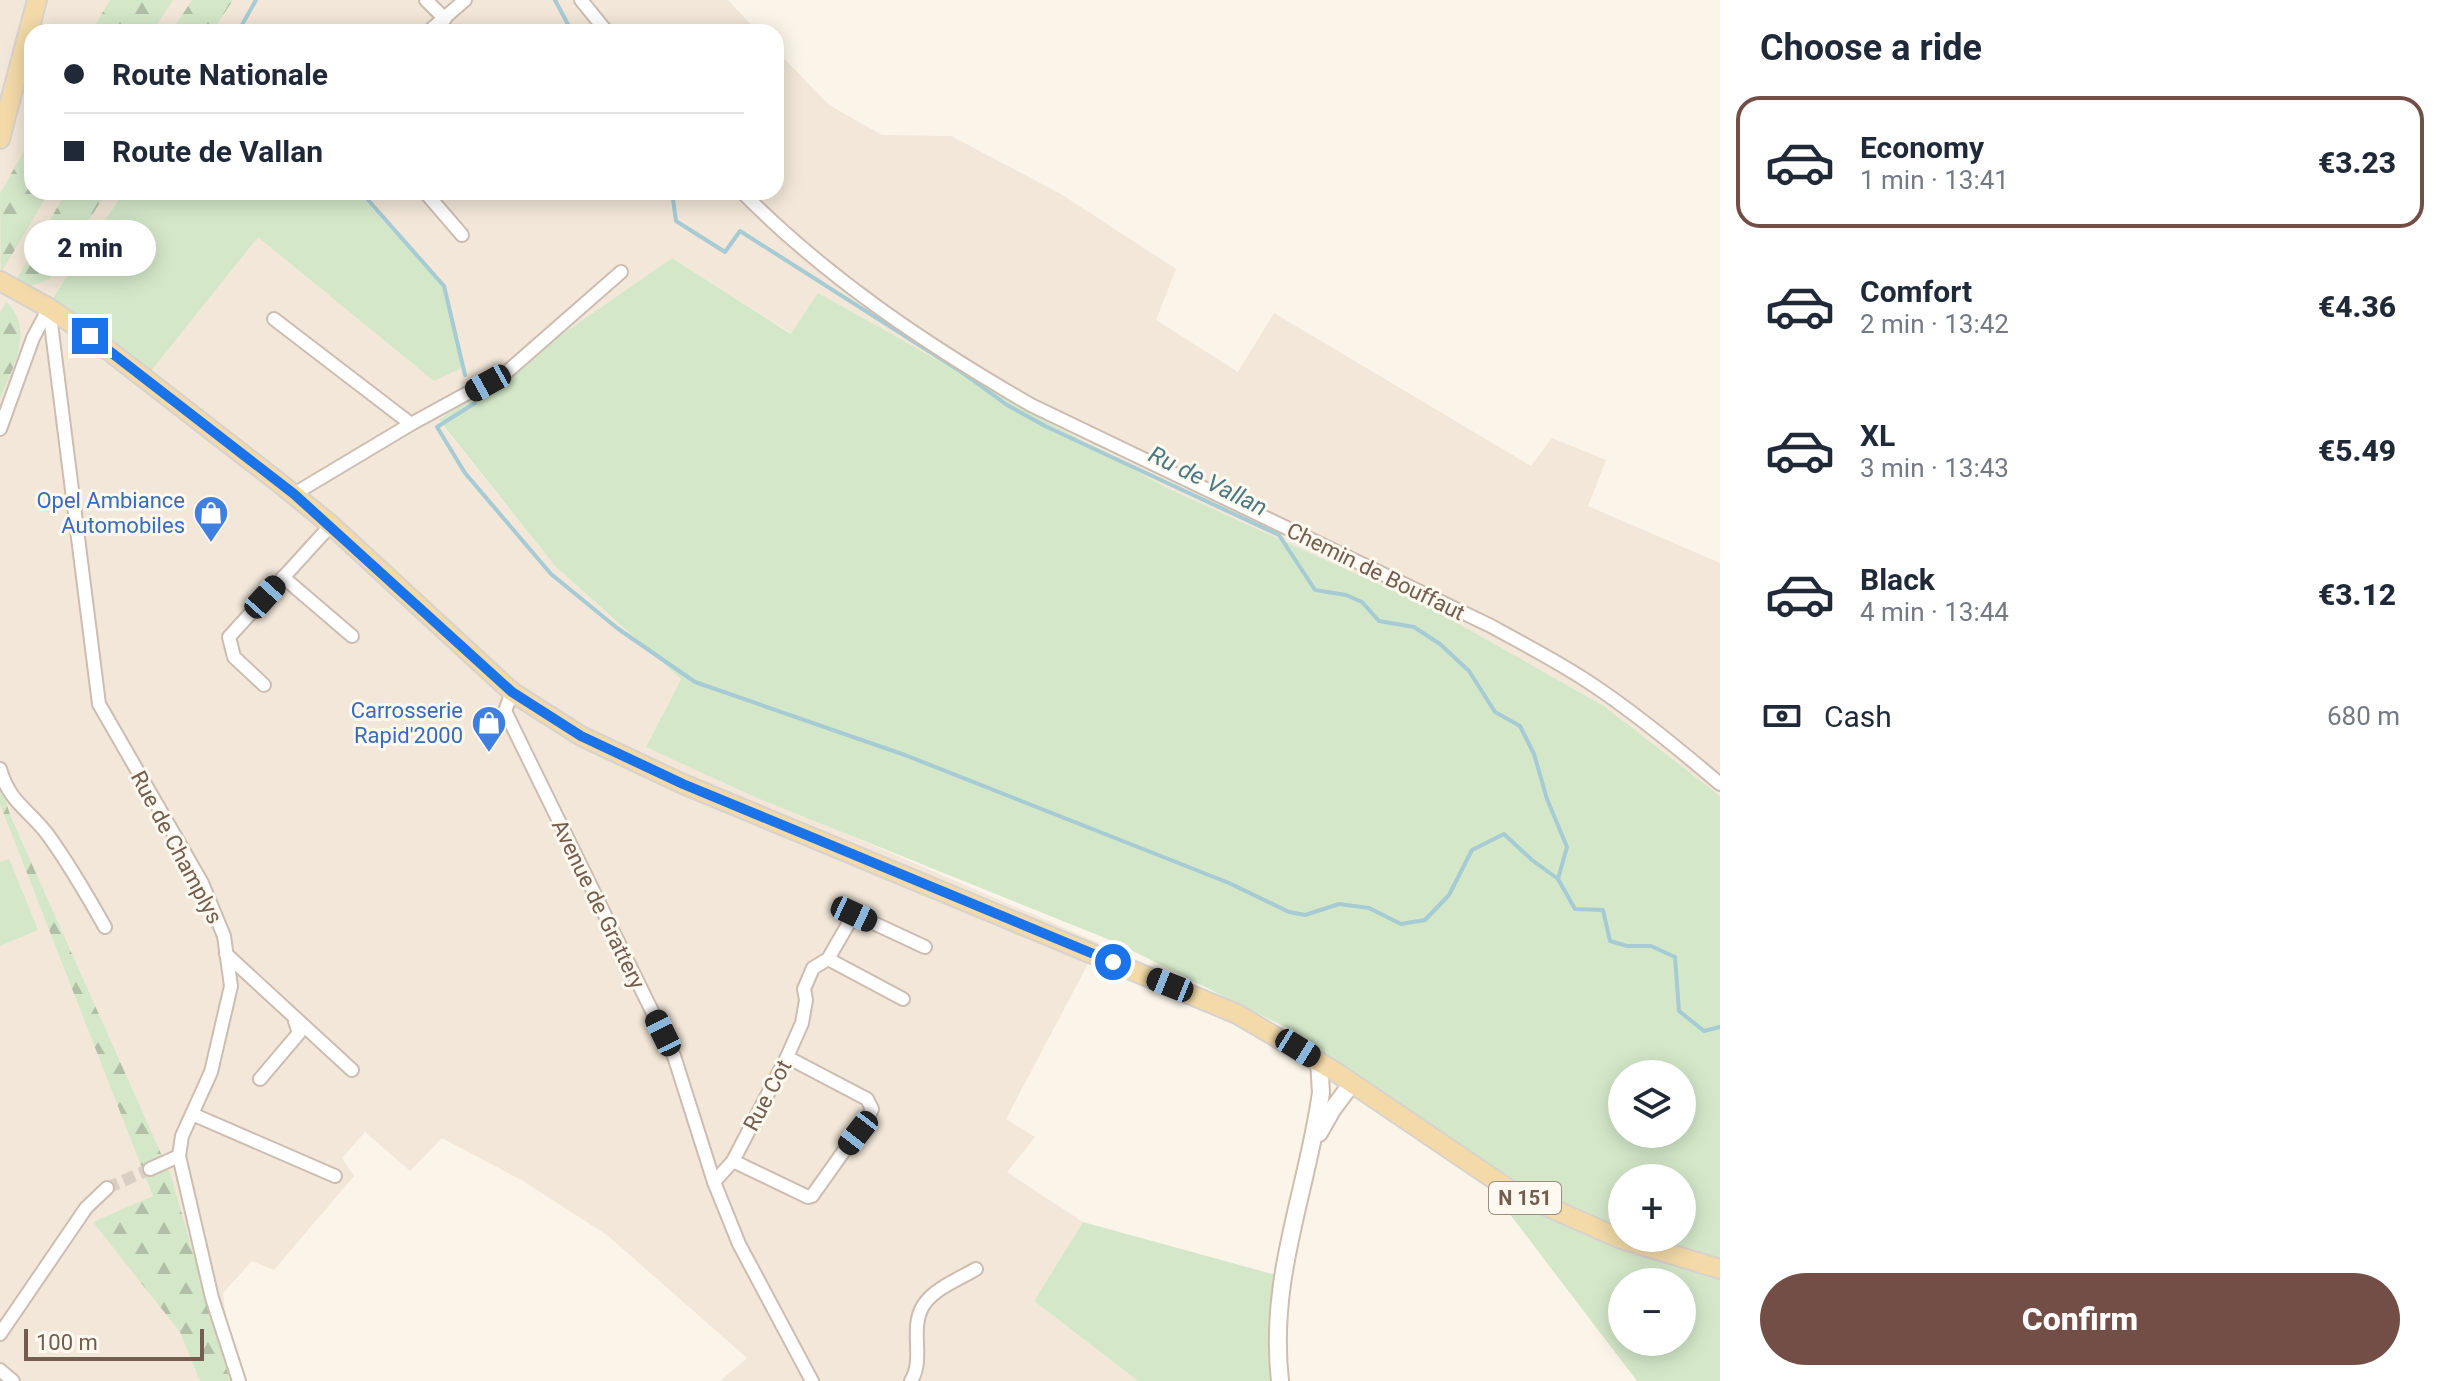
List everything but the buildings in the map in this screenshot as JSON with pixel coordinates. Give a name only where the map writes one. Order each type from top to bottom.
[{"type":"main road","points":[[31,24],[37,0]]},
{"type":"main road","points":[[0,139],[24,49]]},
{"type":"main road","name":"N 151","points":[[0,281],[54,311],[294,494],[512,692],[581,736],[635,762],[1199,997],[1276,1035],[1319,1061],[1510,1190],[1621,1239],[1720,1269]]},
{"type":"main road","points":[[1280,1381],[1276,1344],[1278,1293],[1312,1145],[1321,1093],[1319,1061]]},
{"type":"main road","points":[[1312,1145],[1352,1083]]},
{"type":"street","points":[[426,0],[445,19]]},
{"type":"street","points":[[438,24],[465,0]]},
{"type":"street","points":[[581,0],[600,24]]},
{"type":"street","points":[[434,200],[462,235]]},
{"type":"street","name":"Chemin de Bouffaut","points":[[750,200],[822,267],[989,381],[1031,405],[1478,620],[1540,653],[1634,714],[1720,784]]},
{"type":"street","points":[[294,494],[508,371],[621,272]]},
{"type":"street","points":[[0,429],[33,338],[54,311]]},
{"type":"street","name":"Rue de Champlys","points":[[54,311],[99,704],[202,883],[224,936],[231,986],[211,1072],[182,1136],[179,1156],[212,1298],[239,1381]]},
{"type":"street","points":[[274,319],[411,424]]},
{"type":"street","points":[[264,685],[234,657],[229,637],[331,525]]},
{"type":"street","points":[[283,577],[352,636]]},
{"type":"street","name":"Avenue de Grattery","points":[[512,692],[505,711],[674,1056],[714,1182],[739,1244],[812,1381]]},
{"type":"street","points":[[0,769],[21,809],[39,822],[64,856],[105,927]]},
{"type":"street","name":"Rue Cot","points":[[714,1182],[733,1161],[787,1057],[802,1023],[806,1000],[804,989],[813,968],[828,959],[854,914],[925,947]]},
{"type":"street","points":[[226,954],[352,1070]]},
{"type":"street","points":[[828,959],[903,999]]},
{"type":"street","points":[[260,1079],[299,1033],[293,1017]]},
{"type":"street","points":[[733,1161],[808,1197],[812,1196],[872,1109],[867,1099],[787,1057]]},
{"type":"street","points":[[192,1114],[335,1176]]},
{"type":"street","points":[[150,1169],[179,1156]]},
{"type":"street","points":[[0,1334],[86,1208],[107,1188]]},
{"type":"street","points":[[911,1381],[916,1373],[917,1330],[922,1307],[936,1294],[976,1269]]},
{"type":"street","points":[[0,1370],[13,1381]]},
{"type":"shaded area","points":[[0,0],[728,0],[750,24],[24,24],[24,200],[784,200],[784,58],[829,105],[882,135],[951,136],[1061,194],[1176,269],[1156,320],[1238,372],[1274,313],[1531,466],[1552,438],[1606,460],[1588,506],[1720,563],[1720,796],[1604,706],[1429,607],[1165,487],[819,294],[792,334],[672,258],[439,421],[555,566],[681,679],[646,747],[1099,943],[1006,1119],[1035,1137],[1007,1172],[1083,1222],[1034,1301],[1138,1381],[720,1381],[747,1358],[607,1235],[523,1181],[442,1138],[410,1171],[365,1132],[342,1158],[354,1176],[274,1270],[252,1261],[223,1293],[233,1381],[0,1381]]},
{"type":"green space","points":[[110,0],[173,0],[157,24],[96,24]]},
{"type":"green space","points":[[192,0],[233,0],[217,24],[176,24]]},
{"type":"green space","points":[[24,150],[24,200],[44,200],[1,273],[0,194]]},
{"type":"green space","points":[[61,200],[102,200],[50,279],[28,287],[15,282]]},
{"type":"green space","points":[[119,200],[364,200],[442,285],[462,368],[434,381],[258,237],[151,371],[51,301]]},
{"type":"green space","points":[[672,258],[791,334],[818,293],[1165,487],[1429,607],[1604,706],[1720,796],[1720,1381],[1637,1381],[1618,1356],[1696,1356],[1696,1268],[1608,1268],[1608,1343],[1470,1162],[1295,1032],[1115,942],[755,797],[646,747],[681,679],[555,566],[439,420]]},
{"type":"green space","points":[[6,302],[15,313],[20,337],[15,362],[0,399],[0,313]]},
{"type":"green space","points":[[0,781],[10,815],[171,1176],[230,1381],[200,1381],[180,1332],[93,1222],[153,1196],[0,804]]},
{"type":"green space","points":[[9,859],[38,930],[0,946],[0,862]]},
{"type":"green space","points":[[1083,1222],[1287,1278],[1288,1381],[1138,1381],[1034,1301]]},
{"type":"waterway","points":[[242,24],[256,0]]},
{"type":"waterway","name":"Ru de Vallan","points":[[555,0],[568,24]]},
{"type":"waterway","points":[[368,200],[444,286],[465,375]]},
{"type":"waterway","name":"Ru de Vallan","points":[[673,200],[676,221],[725,252],[740,231],[960,371],[1007,405],[1045,426],[1279,535],[1315,590],[1346,595],[1362,602],[1379,621],[1414,627],[1440,644],[1469,671],[1495,712],[1520,726],[1534,754],[1547,799],[1567,847],[1558,879],[1575,909],[1603,910],[1610,941],[1627,946],[1651,946],[1675,957],[1679,1011],[1704,1031],[1720,1027]]},
{"type":"waterway","points":[[475,403],[437,427],[465,473],[551,574],[617,628],[695,682],[905,755],[1229,883],[1289,912],[1305,915],[1339,904],[1369,908],[1401,924],[1425,920],[1449,895],[1472,850],[1504,834],[1558,879]]},
{"type":"tunnel","points":[[107,1188],[150,1169]]},
{"type":"place","name":"Opel Ambiance Automobiles","points":[[211,544]]},
{"type":"place","name":"Carrosserie Rapid'2000","points":[[489,754]]},
{"type":"route","points":[[90,336],[331,525],[512,692],[581,736],[683,784],[1113,962]]}]
